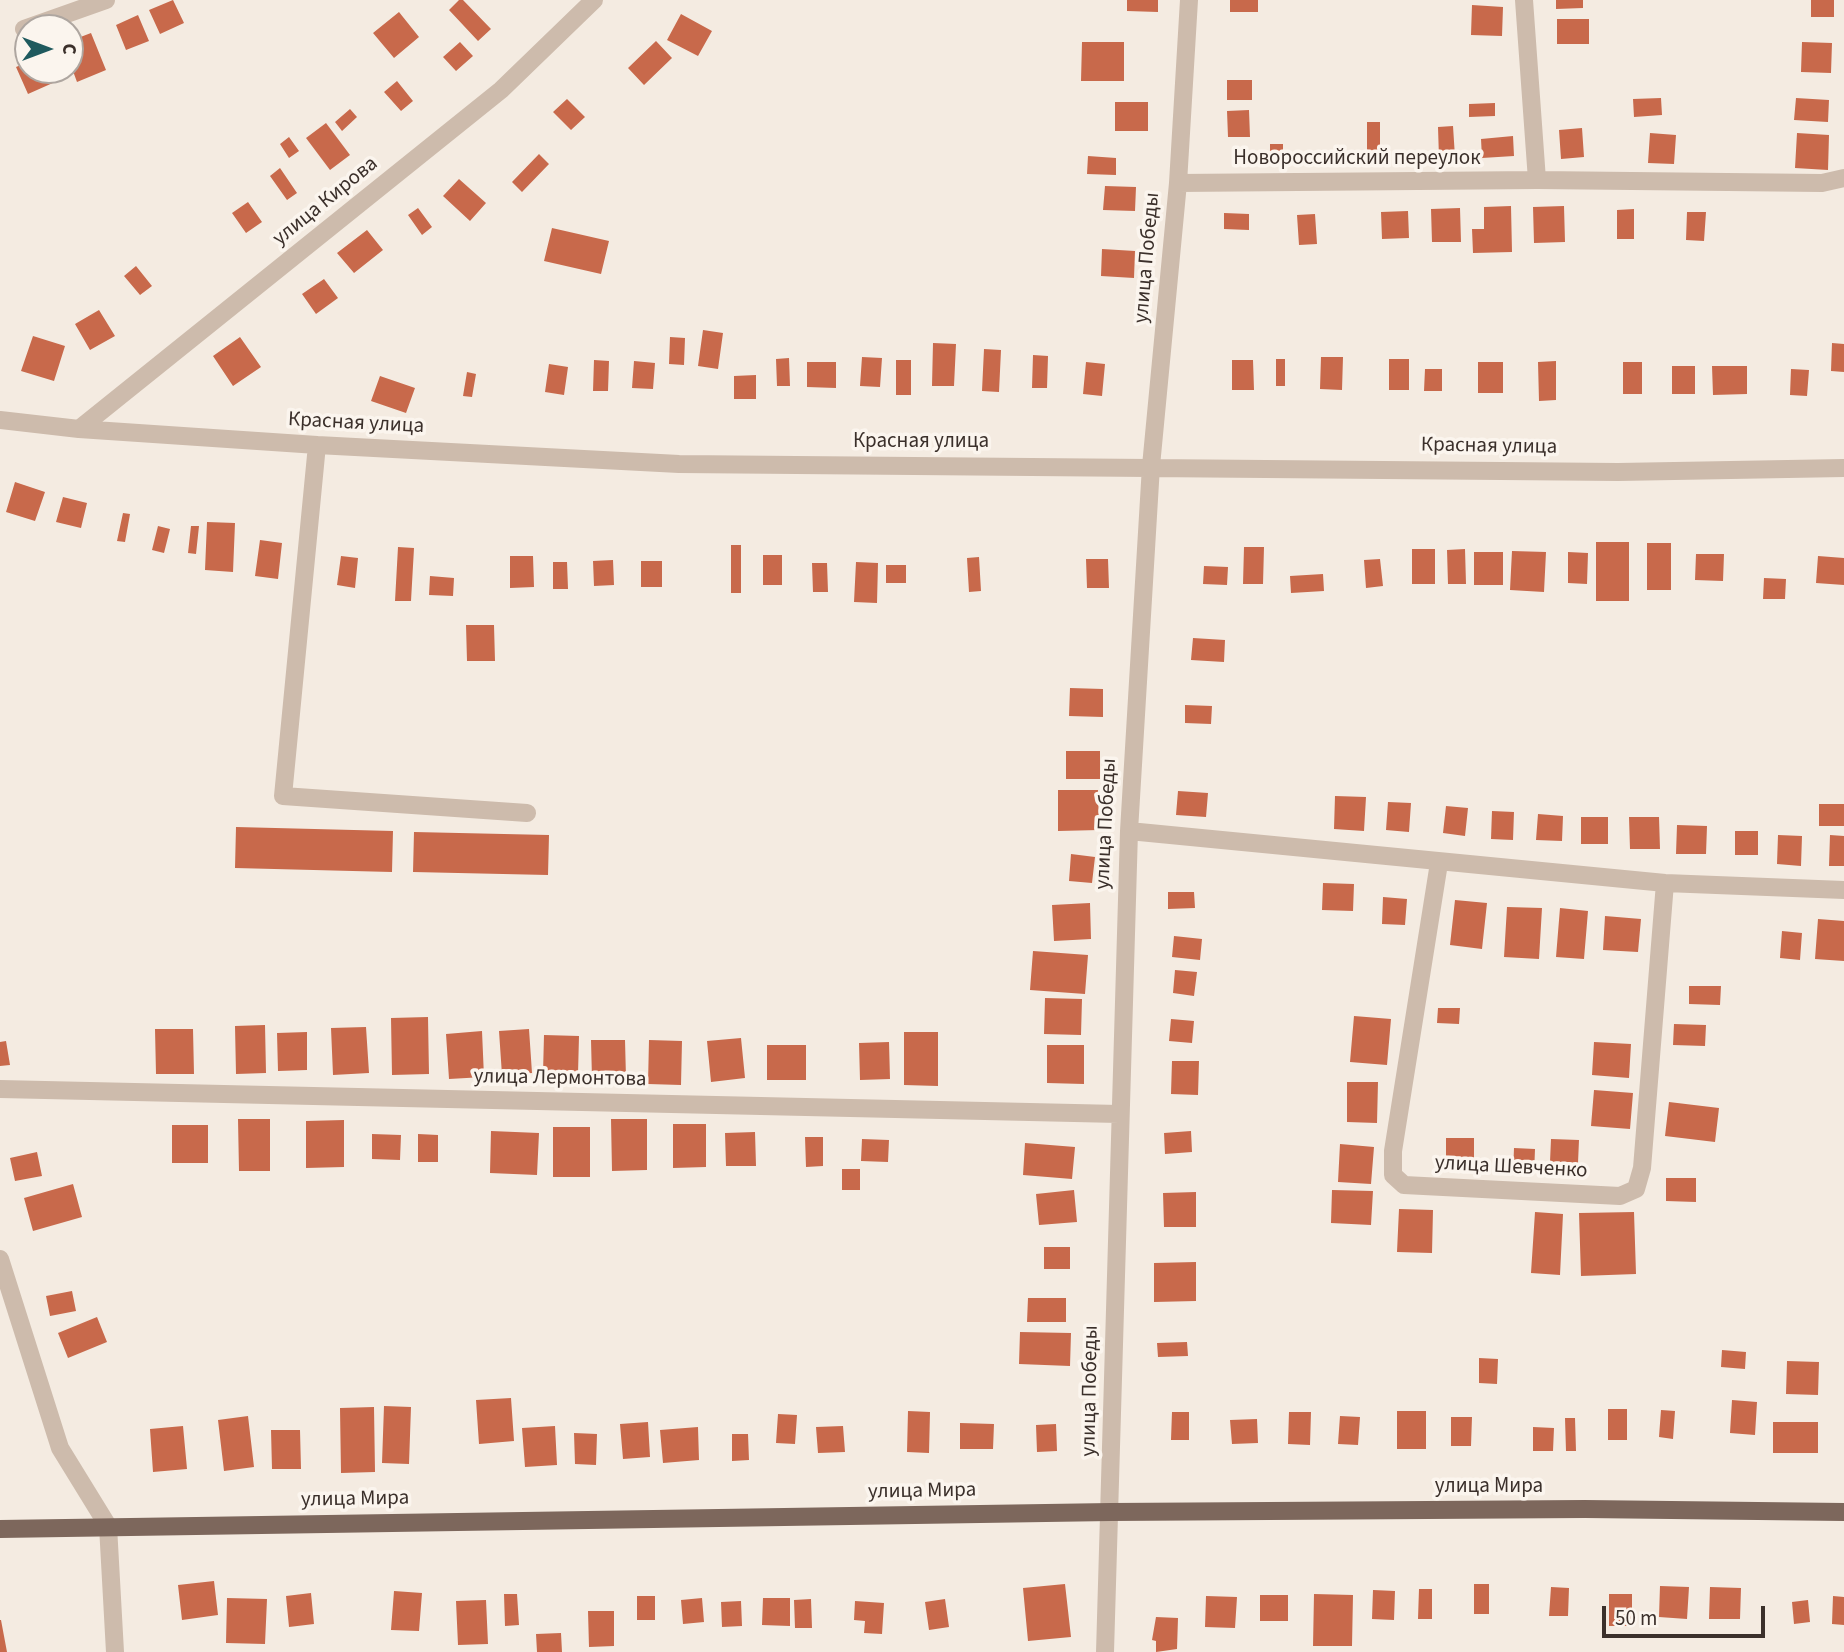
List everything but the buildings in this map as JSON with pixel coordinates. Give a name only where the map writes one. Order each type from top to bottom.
[{"type":"main road","name":"улица Мира","points":[[0,1529],[1111,1512],[1585,1509],[1844,1512]]},
{"type":"street","points":[[66,14],[106,0]]},
{"type":"street","name":"улица Кирова","points":[[79,429],[501,90],[594,0]]},
{"type":"street","name":"улица Победы","points":[[1105,1652],[1129,831],[1151,466],[1178,183],[1189,0]]},
{"type":"street","points":[[1524,0],[1537,180]]},
{"type":"street","name":"Новороссийский переулок","points":[[1178,183],[1537,180],[1822,183],[1844,177]]},
{"type":"street","name":"Красная улица","points":[[0,420],[79,429],[317,445],[679,464],[1618,472],[1844,468]]},
{"type":"street","points":[[317,445],[283,796],[527,813]]},
{"type":"street","points":[[1129,831],[1665,883],[1844,890]]},
{"type":"street","name":"улица Шевченко","points":[[1439,863],[1393,1151],[1393,1175],[1404,1185],[1620,1196],[1636,1189],[1642,1168],[1665,883]]},
{"type":"street","name":"улица Лермонтова","points":[[0,1089],[1119,1114]]},
{"type":"street","points":[[0,1259],[61,1448],[108,1526],[115,1652]]}]
